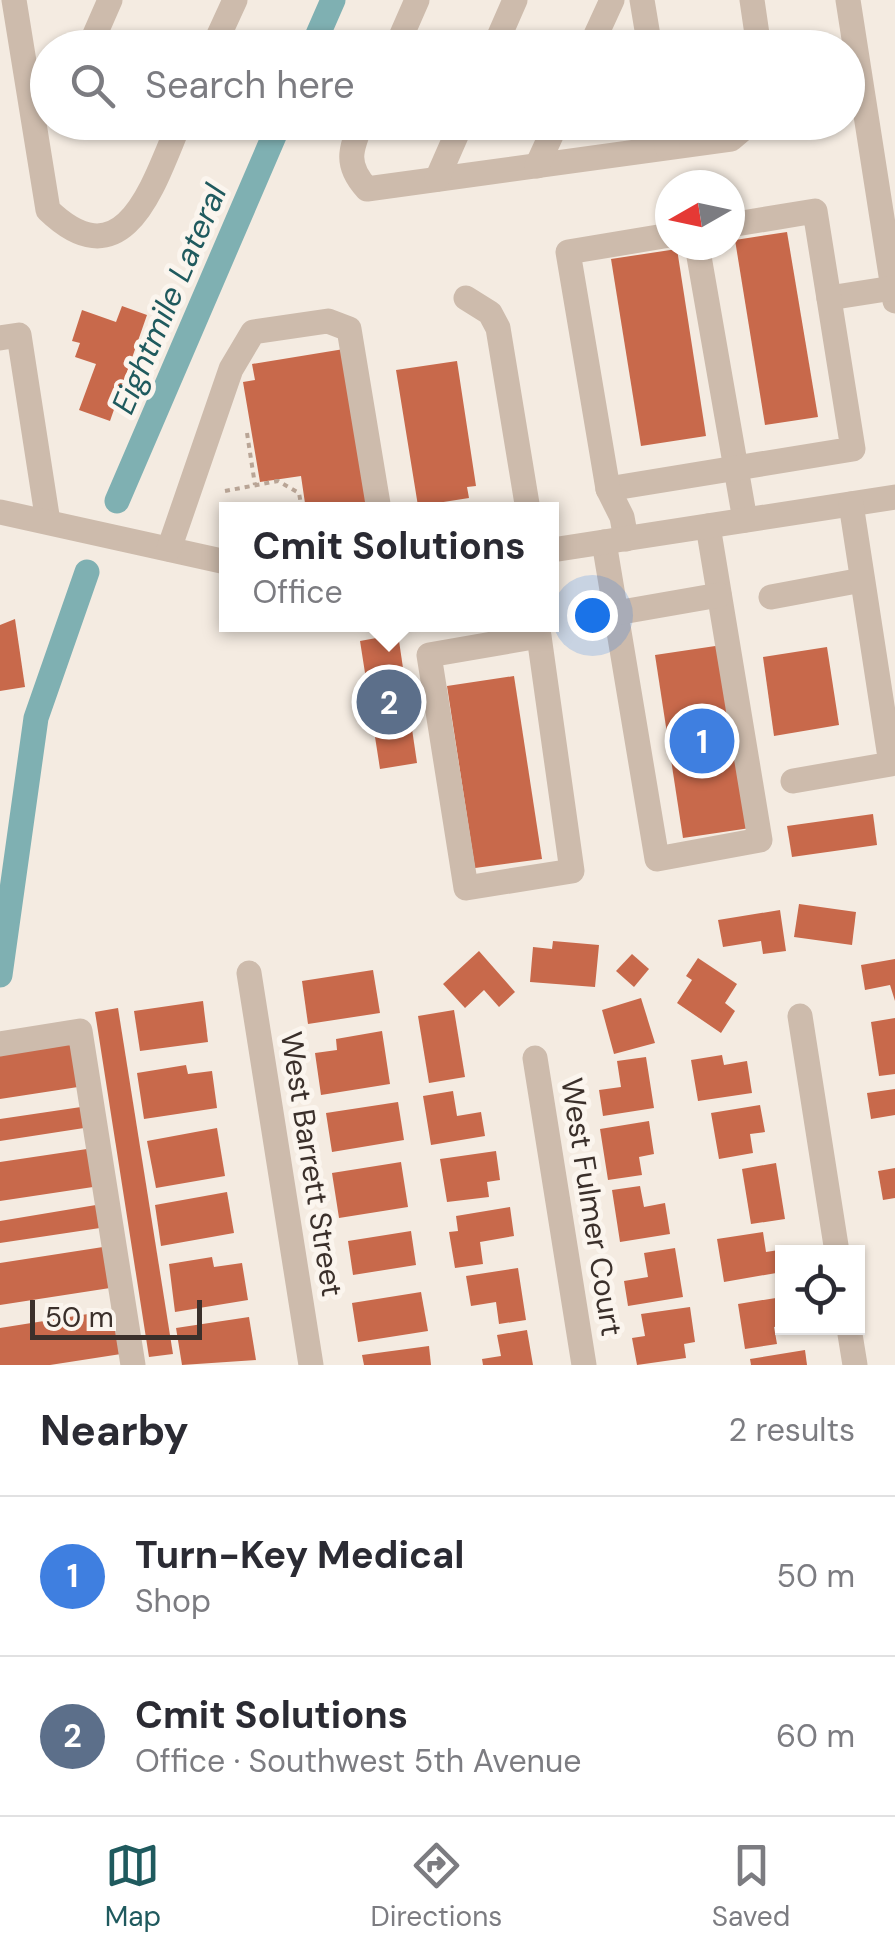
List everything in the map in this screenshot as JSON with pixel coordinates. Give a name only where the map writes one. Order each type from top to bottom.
[{"type":"street","points":[[14,0],[30,96]]},
{"type":"street","points":[[97,30],[110,0]]},
{"type":"street","points":[[221,30],[235,0]]},
{"type":"street","points":[[404,30],[417,0]]},
{"type":"street","points":[[502,30],[514,0]]},
{"type":"street","points":[[598,30],[612,0]]},
{"type":"street","points":[[642,0],[647,30]]},
{"type":"street","points":[[752,0],[756,30]]},
{"type":"street","points":[[848,0],[854,30]]},
{"type":"street","points":[[829,298],[894,294],[887,199],[865,87]]},
{"type":"street","points":[[37,140],[48,210],[67,228],[94,234],[117,231],[138,216],[172,140]]},
{"type":"street","points":[[40,156],[47,140]]},
{"type":"street","points":[[354,140],[349,152],[354,175],[367,189],[538,166],[645,140]]},
{"type":"street","points":[[437,180],[454,140]]},
{"type":"street","points":[[538,166],[549,140]]},
{"type":"street","points":[[608,489],[853,450],[816,211],[745,223]]},
{"type":"street","points":[[655,238],[568,252],[608,489],[622,517],[615,540],[616,614],[657,859],[760,840],[708,526]]},
{"type":"street","points":[[701,260],[744,520]]},
{"type":"street","points":[[466,298],[490,313],[498,328],[527,502]]},
{"type":"street","points":[[169,549],[232,369],[253,332],[328,321],[349,329],[378,502]]},
{"type":"street","points":[[0,338],[19,336],[48,522]]},
{"type":"street","points":[[559,549],[895,497]]},
{"type":"street","points":[[793,781],[891,764],[850,504]]},
{"type":"street","points":[[0,512],[219,560]]},
{"type":"street","points":[[771,597],[862,580]]},
{"type":"street","points":[[616,614],[720,596]]},
{"type":"street","points":[[529,632],[429,655],[466,888],[572,871],[538,632]]},
{"type":"street","name":"West Barrett Street","points":[[249,973],[310,1365]]},
{"type":"street","points":[[800,1016],[837,1245]]},
{"type":"street","points":[[0,1044],[80,1031],[133,1365]]},
{"type":"street","name":"West Fulmer Court","points":[[536,1058],[584,1365]]},
{"type":"street","points":[[850,1335],[855,1365]]},
{"type":"path","points":[[247,433],[255,486]]},
{"type":"path","points":[[225,491],[278,481],[299,493],[301,502]]},
{"type":"building","points":[[787,232],[818,417],[765,425],[738,260],[745,260],[745,238]]},
{"type":"building","points":[[655,252],[655,260],[679,260],[706,436],[641,446],[611,259]]},
{"type":"building","points":[[122,306],[147,315],[110,421],[79,410],[96,364],[75,357],[80,343],[72,341],[82,310],[116,322]]},
{"type":"building","points":[[344,349],[369,502],[305,502],[301,476],[260,482],[243,382],[255,380],[252,364]]},
{"type":"building","points":[[457,361],[476,486],[467,487],[469,498],[417,502],[396,370]]},
{"type":"building","points":[[15,619],[25,687],[0,691],[0,625]]},
{"type":"building","points":[[398,634],[417,763],[380,769],[360,641]]},
{"type":"building","points":[[722,645],[750,828],[683,838],[655,655]]},
{"type":"building","points":[[827,647],[839,725],[774,736],[763,657]]},
{"type":"building","points":[[514,676],[542,859],[475,868],[447,686]]},
{"type":"building","points":[[873,814],[877,845],[792,857],[787,826]]},
{"type":"building","points":[[799,904],[856,912],[852,945],[794,937]]},
{"type":"building","points":[[780,910],[786,951],[763,954],[761,941],[723,947],[718,920]]},
{"type":"building","points":[[553,941],[599,945],[595,987],[530,982],[533,947],[552,949]]},
{"type":"building","points":[[479,951],[515,992],[499,1007],[484,990],[465,1008],[443,984]]},
{"type":"building","points":[[632,954],[649,969],[634,987],[616,971]]},
{"type":"building","points":[[698,958],[737,984],[725,1003],[735,1011],[721,1033],[677,1003],[692,980],[686,976]]},
{"type":"building","points":[[895,959],[895,1001],[890,985],[865,990],[861,965]]},
{"type":"building","points":[[373,970],[380,1013],[308,1024],[302,981]]},
{"type":"building","points":[[641,998],[655,1043],[614,1054],[602,1010]]},
{"type":"building","points":[[203,1001],[208,1042],[140,1051],[134,1011]]},
{"type":"building","points":[[118,1008],[173,1354],[149,1357],[95,1012]]},
{"type":"building","points":[[454,1010],[465,1077],[429,1083],[418,1016]]},
{"type":"building","points":[[895,1018],[895,1074],[879,1076],[871,1022]]},
{"type":"building","points":[[382,1031],[390,1084],[321,1095],[315,1053],[337,1050],[336,1039]]},
{"type":"building","points":[[71,1044],[78,1087],[0,1099],[0,1055]]},
{"type":"building","points":[[722,1055],[724,1065],[747,1061],[752,1093],[698,1101],[691,1060]]},
{"type":"building","points":[[646,1057],[654,1108],[603,1116],[599,1090],[621,1087],[617,1061]]},
{"type":"building","points":[[186,1065],[188,1074],[212,1071],[217,1108],[144,1119],[137,1073]]},
{"type":"building","points":[[895,1089],[895,1115],[871,1119],[867,1093]]},
{"type":"building","points":[[453,1091],[457,1116],[481,1112],[485,1136],[431,1145],[423,1096]]},
{"type":"building","points":[[398,1102],[404,1140],[332,1152],[326,1113]]},
{"type":"building","points":[[760,1105],[765,1132],[750,1134],[753,1153],[719,1159],[711,1113]]},
{"type":"building","points":[[81,1107],[84,1128],[0,1141],[0,1119]]},
{"type":"building","points":[[649,1121],[654,1154],[639,1157],[642,1175],[608,1180],[600,1129]]},
{"type":"building","points":[[217,1128],[225,1176],[156,1188],[147,1141]]},
{"type":"building","points":[[87,1149],[93,1187],[0,1201],[0,1162]]},
{"type":"building","points":[[496,1151],[500,1180],[487,1182],[489,1197],[447,1202],[440,1159]]},
{"type":"building","points":[[401,1162],[408,1207],[339,1218],[332,1173]]},
{"type":"building","points":[[776,1163],[785,1219],[751,1224],[742,1169]]},
{"type":"building","points":[[895,1168],[895,1198],[883,1200],[878,1171]]},
{"type":"building","points":[[640,1186],[644,1207],[665,1203],[670,1234],[620,1242],[612,1190]]},
{"type":"building","points":[[227,1192],[234,1233],[161,1246],[155,1205]]},
{"type":"building","points":[[96,1205],[100,1228],[0,1243],[0,1221]]},
{"type":"building","points":[[510,1207],[514,1236],[480,1242],[483,1264],[455,1268],[449,1232],[458,1231],[456,1216]]},
{"type":"building","points":[[411,1231],[416,1265],[353,1275],[348,1241]]},
{"type":"building","points":[[763,1232],[766,1252],[775,1251],[775,1273],[724,1282],[717,1239]]},
{"type":"building","points":[[103,1247],[110,1288],[0,1305],[0,1263]]},
{"type":"building","points":[[675,1248],[683,1297],[628,1306],[624,1281],[648,1277],[644,1253]]},
{"type":"building","points":[[212,1257],[214,1267],[242,1263],[248,1300],[175,1312],[169,1264]]},
{"type":"building","points":[[518,1268],[526,1320],[499,1324],[496,1302],[471,1306],[466,1276]]},
{"type":"building","points":[[421,1292],[428,1331],[358,1342],[352,1303]]},
{"type":"building","points":[[775,1298],[777,1344],[745,1349],[738,1304]]},
{"type":"building","points":[[690,1307],[695,1342],[684,1344],[686,1358],[637,1365],[632,1338],[645,1336],[641,1314]]},
{"type":"building","points":[[113,1310],[121,1354],[50,1365],[0,1365],[0,1328]]},
{"type":"building","points":[[249,1317],[256,1360],[182,1365],[176,1328]]},
{"type":"building","points":[[527,1330],[533,1365],[483,1365],[482,1359],[501,1356],[497,1335]]},
{"type":"building","points":[[429,1346],[431,1365],[364,1365],[362,1355]]},
{"type":"building","points":[[805,1350],[807,1365],[751,1365],[750,1359]]},
{"type":"waterway","name":"Eightmile Lateral","points":[[320,30],[333,0]]},
{"type":"waterway","name":"Eightmile Lateral","points":[[117,501],[272,140]]},
{"type":"waterway","name":"Eightmile Lateral","points":[[0,975],[36,718],[87,572]]},
{"type":"place","name":"Cmit Solutions","points":[[389,702]]},
{"type":"place","name":"Turn-Key Medical","points":[[702,741]]}]
